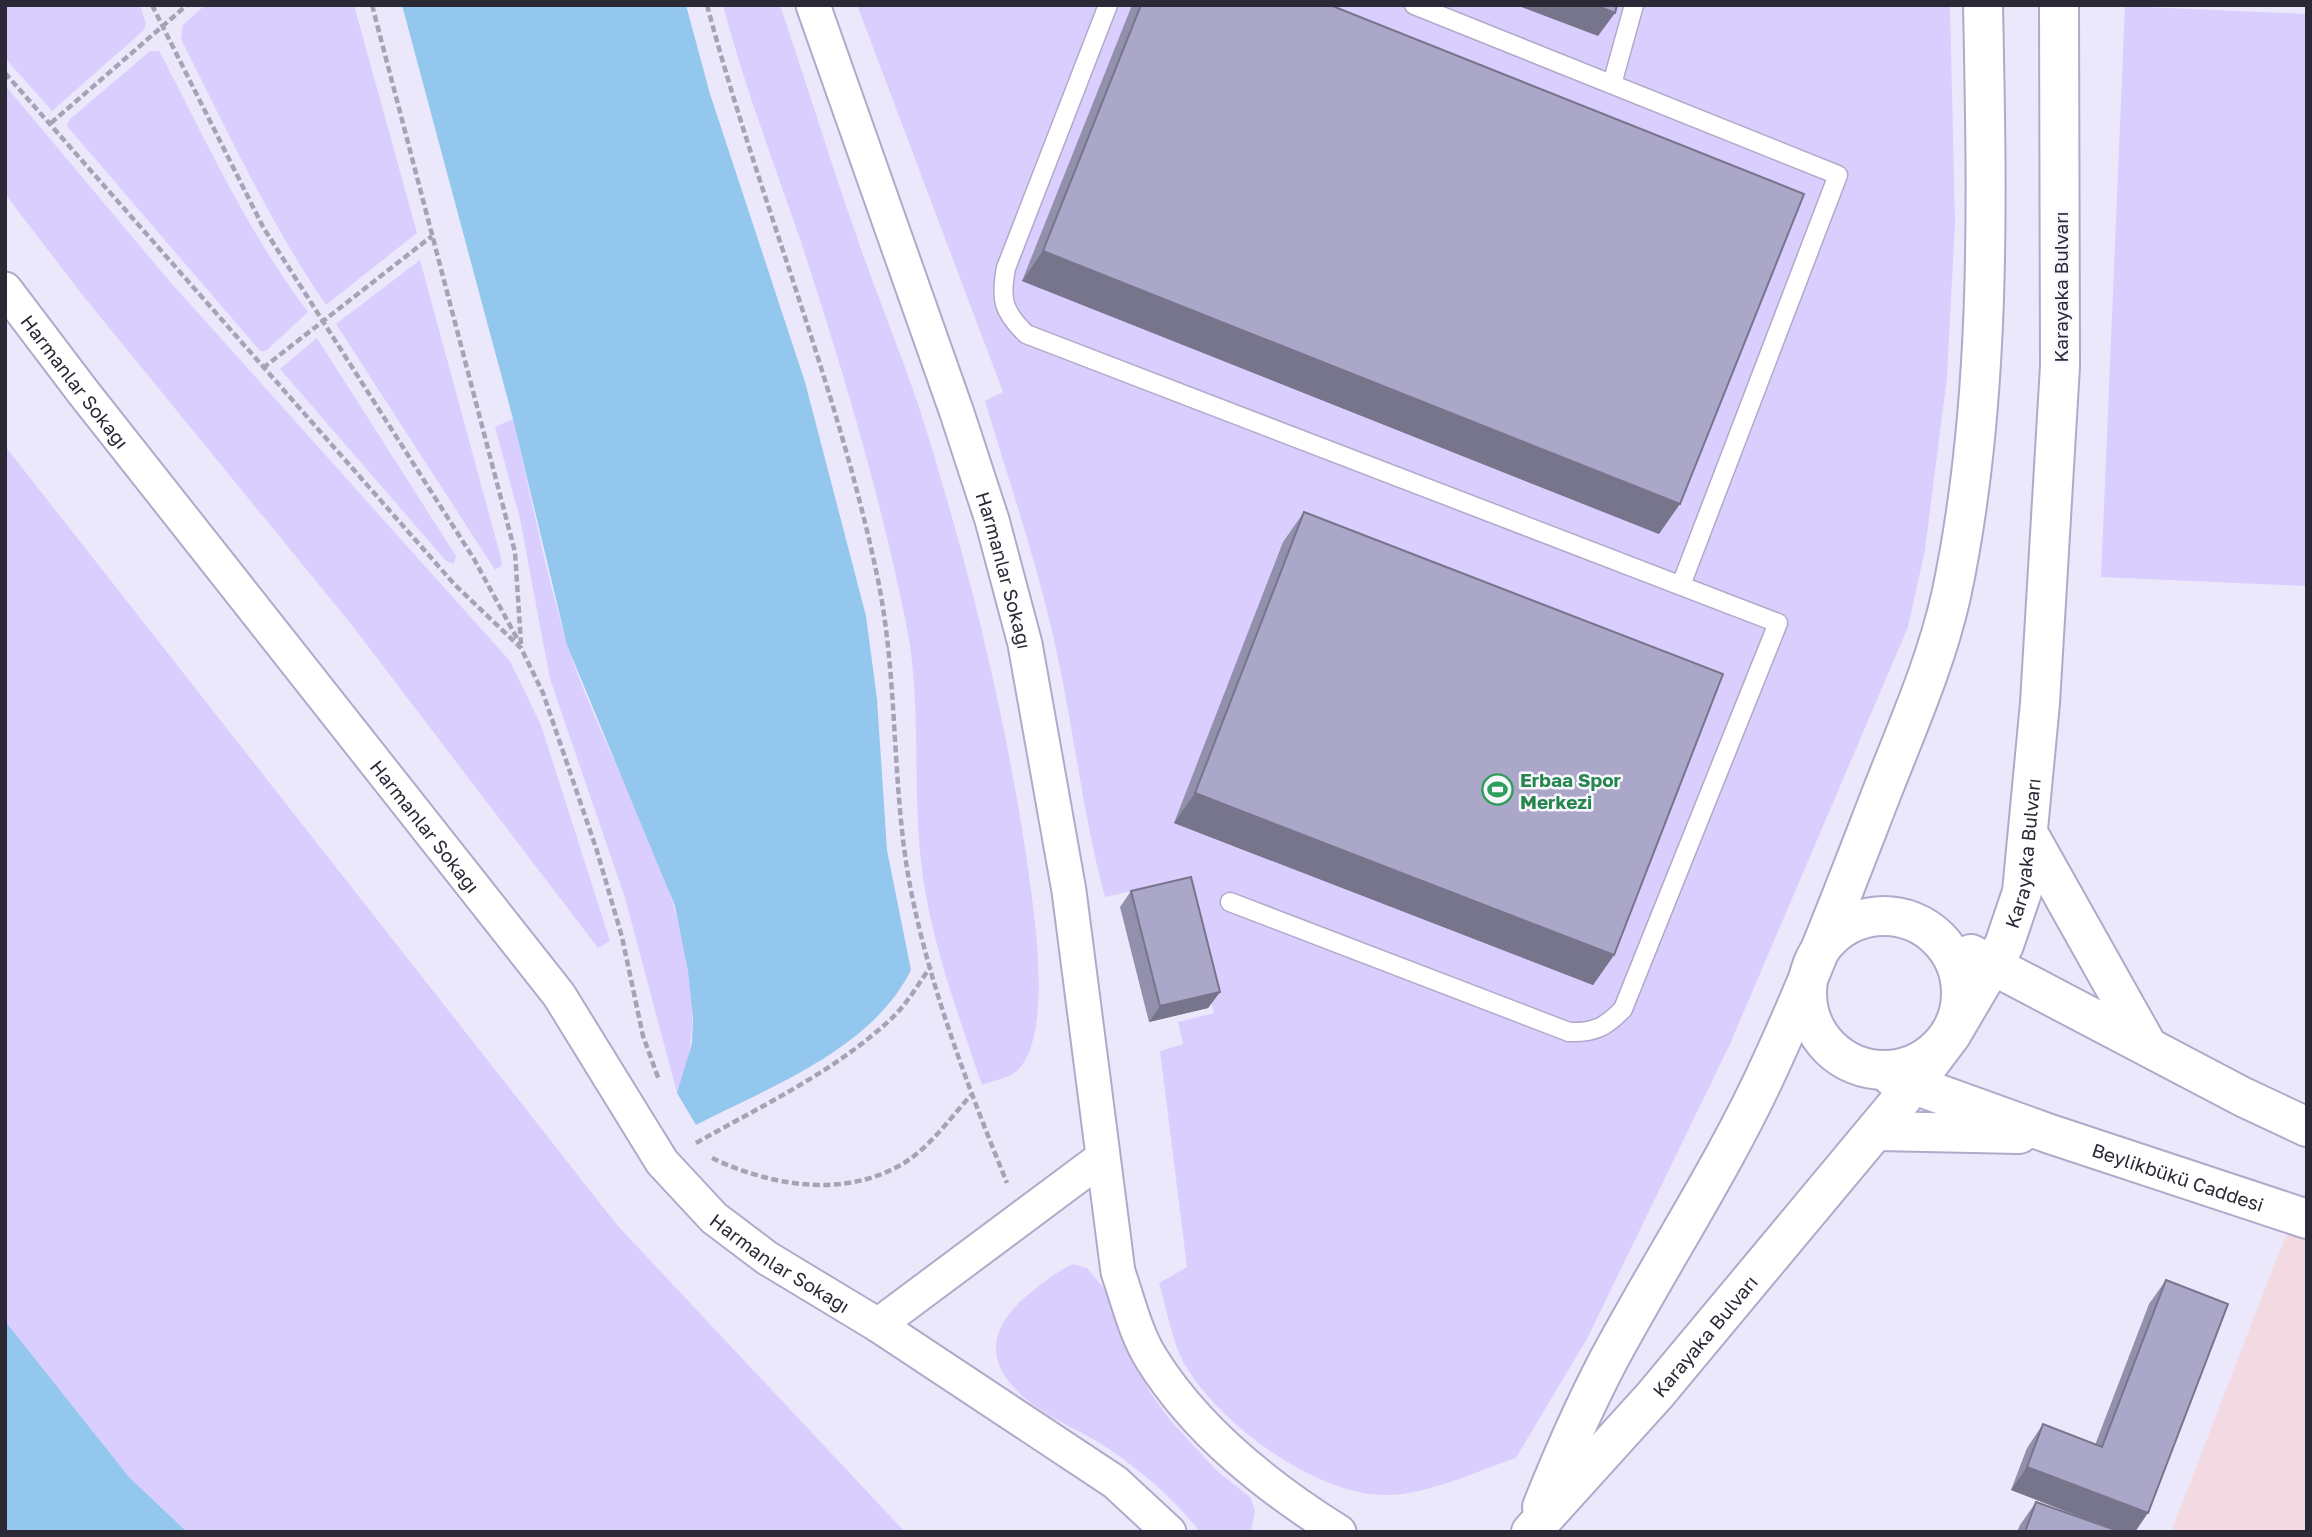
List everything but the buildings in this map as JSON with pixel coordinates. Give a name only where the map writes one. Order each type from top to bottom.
[{"type":"main road","name":"Karayaka Bulvarı","points":[[1528,1531],[1609,1359],[1713,1178],[1773,1061],[1922,692],[1950,597],[1968,486],[1987,246],[1983,5]]},
{"type":"main road","name":"Karayaka Bulvarı","points":[[1528,1531],[1655,1395],[1878,1131],[1951,1035],[2014,921],[2022,892],[2040,703],[2060,366],[2059,5]]},
{"type":"main road","points":[[2028,833],[2147,1045]]},
{"type":"main road","points":[[1924,927],[1941,940],[1953,958],[1960,978],[1962,999],[1951,1035],[1934,1052],[1908,1067],[1874,1070],[1857,1066],[1826,1043],[1813,1021],[1807,997],[1815,960],[1839,931],[1862,920],[1887,916],[1924,927],[1991,966],[2243,1097],[2307,1127]]},
{"type":"main road","name":"Beylikbükü Caddesi","points":[[1857,1066],[2050,1134],[2307,1219]]},
{"type":"main road","name":"Beylikbükü Caddesi","points":[[1878,1131],[2050,1134]]},
{"type":"street","name":"Harmanlar Sokağı","points":[[813,5],[957,413],[992,520],[1025,644],[1069,891],[1118,1272],[1150,1357],[1192,1413],[1224,1446],[1304,1510],[1339,1532]]},
{"type":"street","name":"Harmanlar Sokağı","points":[[5,289],[559,995],[662,1162],[714,1217],[746,1242],[878,1325],[1115,1482],[1169,1532]]},
{"type":"street","points":[[878,1325],[1102,1158]]},
{"type":"lane","points":[[1108,5],[1006,268],[1002,293],[1010,317],[1026,334],[1778,623],[1623,1009],[1609,1024],[1590,1032],[1569,1032],[1230,902]]},
{"type":"lane","points":[[1414,5],[1838,176],[1681,585]]},
{"type":"lane","points":[[1612,84],[1634,5]]},
{"type":"path","points":[[152,5],[263,227],[474,559],[522,648],[556,727],[597,850],[622,937],[643,1036],[664,1092]]},
{"type":"path","points":[[51,124],[187,5]]},
{"type":"path","points":[[372,5],[515,552],[522,648]]},
{"type":"path","points":[[708,5],[726,77],[809,328],[857,488],[887,629],[906,864],[931,966],[972,1094],[1021,1219]]},
{"type":"path","points":[[5,73],[455,585],[522,648]]},
{"type":"path","points":[[263,368],[432,236]]},
{"type":"path","points":[[662,1162],[835,1064],[894,1016],[931,966]]},
{"type":"path","points":[[709,1157],[775,1182],[815,1185],[850,1183],[904,1163],[928,1143],[972,1094]]},
{"type":"path","points":[[688,1134],[702,1151]]},
{"type":"shaded area","points":[[5,5],[140,5],[146,24],[143,31],[52,111],[5,58]]},
{"type":"shaded area","points":[[205,5],[354,5],[417,233],[326,305],[267,208],[181,39],[183,25]]},
{"type":"shaded area","points":[[723,5],[780,5],[868,269],[911,383],[974,598],[1000,711],[1021,825],[1030,883],[1039,979],[1035,1031],[1029,1052],[1016,1072],[982,1085],[944,970],[929,912],[918,824],[914,684],[897,579],[860,432],[831,335],[749,94]]},
{"type":"shaded area","name":"Erbaa Spor Merkezi","points":[[857,5],[1950,5],[1955,223],[1947,377],[1925,550],[1908,627],[1730,1044],[1588,1337],[1516,1458],[1436,1486],[1404,1494],[1361,1492],[1332,1484],[1303,1471],[1248,1434],[1223,1413],[1182,1359],[1159,1283],[1187,1267],[1160,1051],[1183,1044],[1178,1022],[1214,1013],[1191,925],[1202,922],[1186,879],[1105,897],[1086,813],[1054,639],[985,401],[1003,392]]},
{"type":"shaded area","points":[[2125,6],[2307,14],[2307,586],[2101,577]]},
{"type":"shaded area","points":[[150,51],[159,51],[248,220],[308,312],[266,351],[260,351],[67,126],[69,120]]},
{"type":"shaded area","points":[[5,85],[165,276],[510,661],[541,725],[610,941],[598,948],[351,624],[84,297],[5,194]]},
{"type":"shaded area","points":[[420,260],[501,558],[502,565],[495,570],[336,324]]},
{"type":"shaded area","points":[[317,338],[456,556],[454,564],[446,561],[280,369]]},
{"type":"shaded area","points":[[513,419],[545,561],[568,646],[587,698],[660,866],[679,925],[691,982],[691,1039],[677,1093],[625,898],[550,679],[520,519],[495,427]]},
{"type":"shaded area","points":[[5,446],[617,1225],[905,1532],[187,1532],[129,1477],[5,1321]]},
{"type":"shaded area","points":[[2307,1186],[2307,1532],[2171,1532],[2275,1263]]},
{"type":"shaded area","points":[[1073,1264],[1087,1268],[1104,1288],[1148,1389],[1170,1420],[1217,1471],[1250,1497],[1255,1510],[1251,1532],[1200,1532],[1169,1497],[1135,1468],[1100,1443],[1035,1406],[1007,1379],[999,1365],[996,1351],[997,1337],[1003,1323],[1029,1294]]},
{"type":"water","points":[[402,5],[686,5],[710,94],[805,382],[866,616],[877,699],[887,850],[911,970],[894,998],[845,1044],[786,1080],[696,1125],[677,1093],[692,1043],[693,1018],[688,971],[675,906],[567,645],[513,419]]},
{"type":"water","points":[[5,1321],[129,1477],[187,1532],[5,1532]]},
{"type":"place","name":"Erbaa Spor Merkezi","points":[[1497,790]]}]
